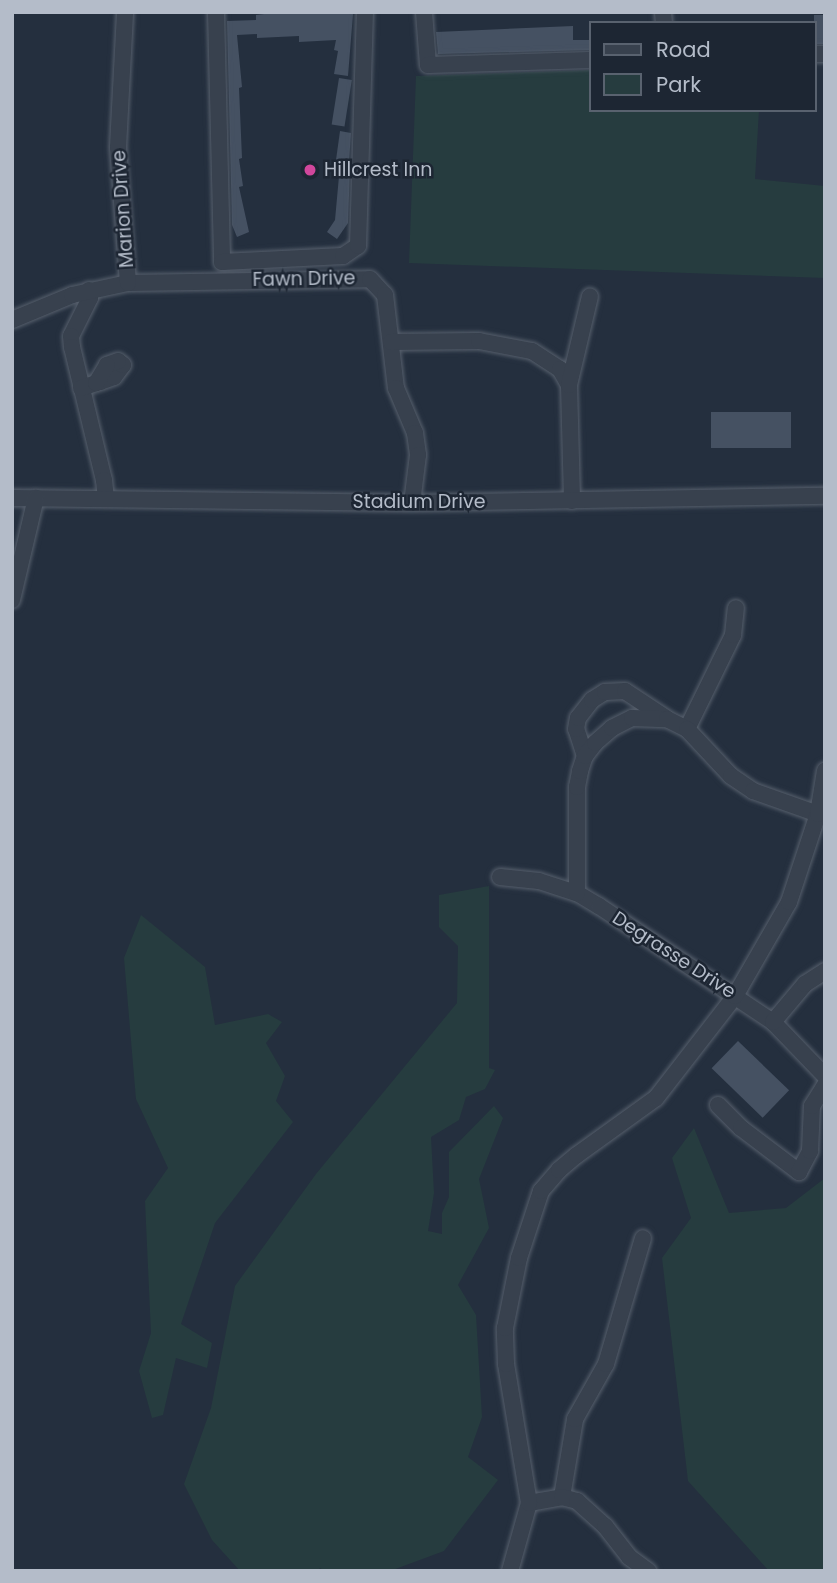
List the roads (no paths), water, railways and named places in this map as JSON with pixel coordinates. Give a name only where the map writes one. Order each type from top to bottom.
[{"type":"street","name":"Marion Drive","points":[[12,320],[38,307],[89,290],[128,283],[118,147],[125,12]]},
{"type":"street","points":[[216,12],[222,262],[343,257],[358,246],[365,12]]},
{"type":"street","points":[[424,12],[428,65],[588,60]]},
{"type":"street","name":"Fawn Drive","points":[[128,283],[370,279],[385,295],[396,388],[415,433],[418,455],[412,503]]},
{"type":"street","points":[[89,290],[86,308],[71,336],[89,385],[106,499]]},
{"type":"street","points":[[572,501],[569,385],[590,296]]},
{"type":"street","points":[[391,342],[479,341],[532,351],[560,369],[569,385]]},
{"type":"street","name":"Stadium Drive","points":[[12,498],[412,503],[825,496]]},
{"type":"street","points":[[12,600],[36,498]]},
{"type":"street","points":[[687,729],[733,635],[736,608]]},
{"type":"street","points":[[585,756],[576,729],[578,718],[592,700],[605,692],[625,691],[687,729],[732,775],[753,791],[818,814]]},
{"type":"street","points":[[577,893],[577,786],[585,756],[612,728],[632,718],[667,719]]},
{"type":"street","points":[[510,1571],[529,1503],[506,1364],[505,1328],[519,1258],[541,1191],[568,1163],[656,1098],[735,996],[789,902],[818,814],[825,771]]},
{"type":"street","name":"Degrasse Drive","points":[[500,877],[539,881],[577,893],[773,1022],[825,1076]]},
{"type":"street","points":[[773,1022],[806,984],[825,971]]},
{"type":"street","points":[[718,1105],[741,1128],[799,1172],[810,1151],[812,1106],[825,1085]]},
{"type":"street","points":[[562,1497],[575,1419],[606,1364],[643,1238]]},
{"type":"street","points":[[529,1503],[562,1497],[577,1501],[593,1513],[629,1557],[648,1571]]},
{"type":"place","name":"Hillcrest Inn","points":[[310,170]]}]
